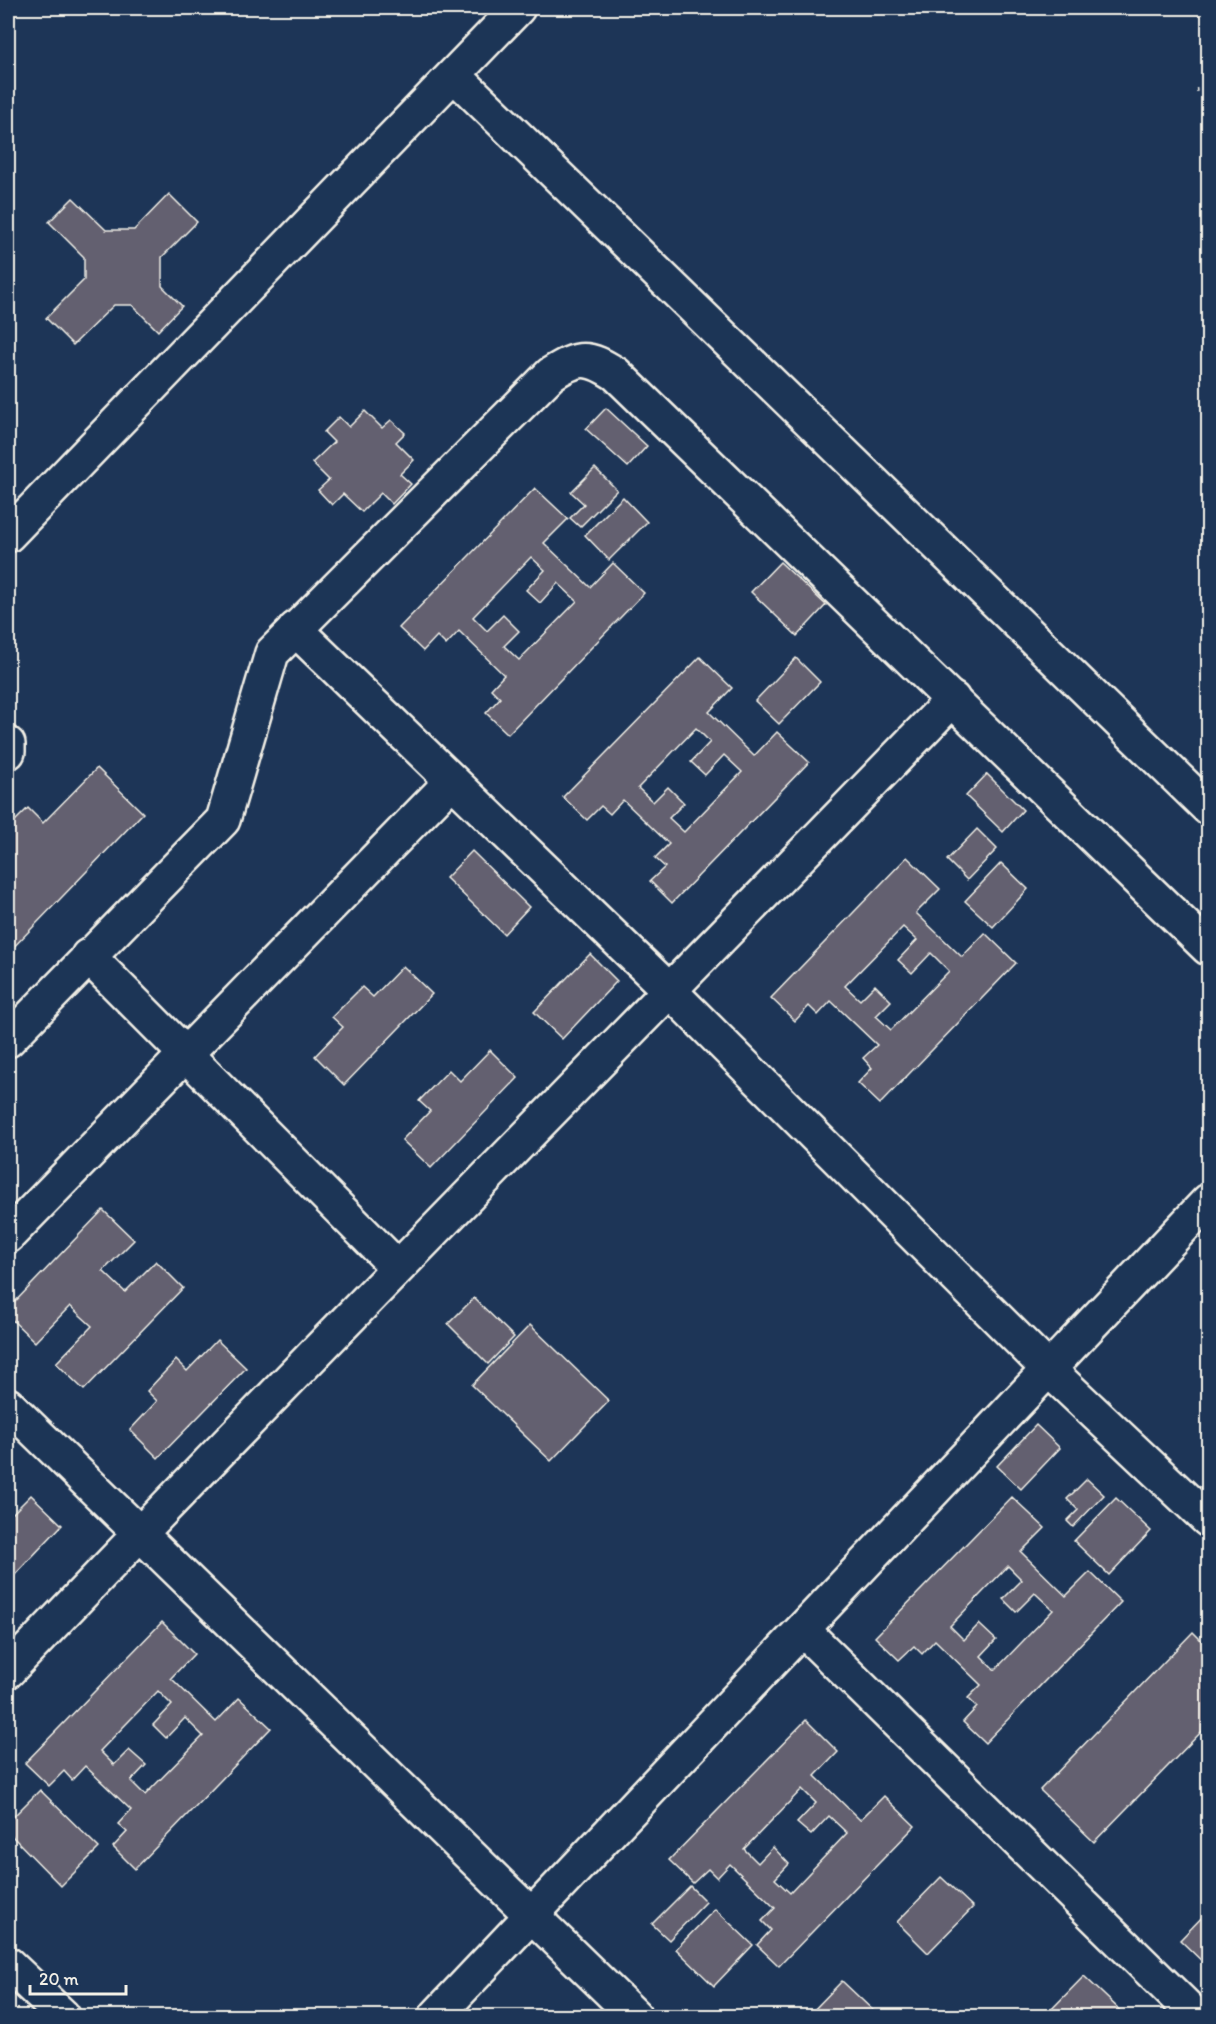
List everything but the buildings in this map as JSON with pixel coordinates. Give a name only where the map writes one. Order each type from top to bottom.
[{"type":"street","points":[[8,535],[518,8]]},
{"type":"street","points":[[454,75],[1209,808]]},
{"type":"street","points":[[8,1041],[88,956],[223,820],[272,653],[551,374],[571,361],[588,360],[600,363],[616,374],[1209,948]]},
{"type":"street","points":[[295,629],[670,991],[1049,1371],[1209,1520]]},
{"type":"street","points":[[8,1671],[396,1266],[670,991],[953,699]]},
{"type":"street","points":[[8,744],[8,752]]},
{"type":"street","points":[[8,1236],[451,782]]},
{"type":"street","points":[[88,956],[396,1266]]},
{"type":"street","points":[[436,2016],[1209,1201]]},
{"type":"street","points":[[8,1405],[635,2016]]},
{"type":"street","points":[[803,1630],[1196,2016]]},
{"type":"street","points":[[8,1964],[63,2016]]},
{"type":"path","points":[[1196,90],[1209,89]]}]
